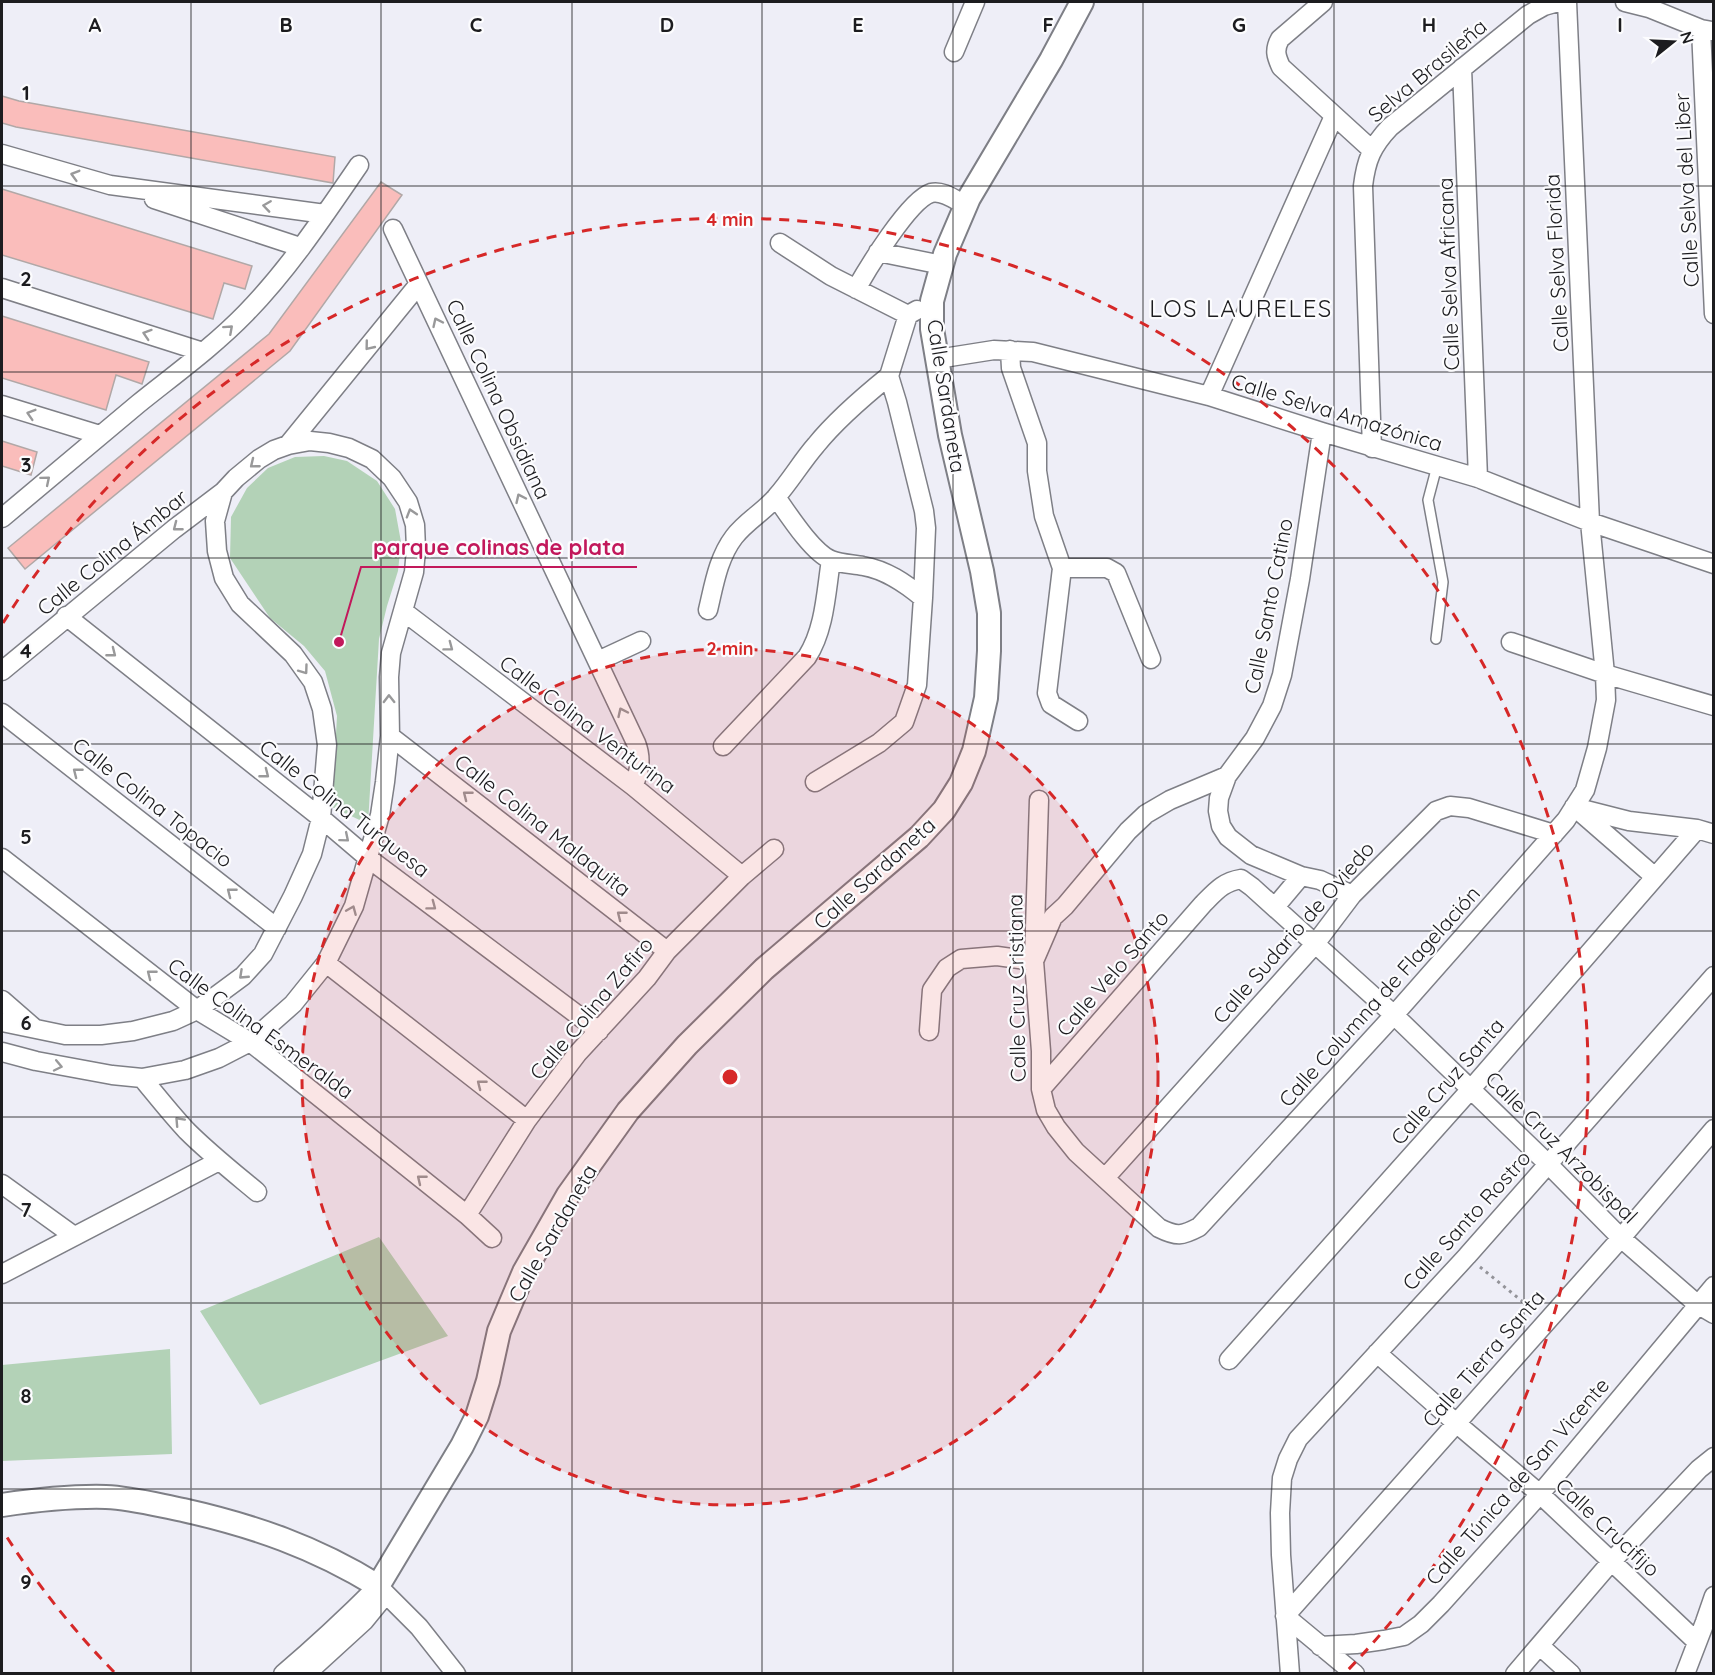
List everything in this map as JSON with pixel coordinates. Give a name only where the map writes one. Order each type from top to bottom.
[{"type":"street","points":[[954,52],[975,2]]},
{"type":"street","name":"Calle Sardaneta","points":[[382,1590],[477,1416],[488,1381],[499,1331],[524,1272],[568,1195],[628,1111],[687,1045],[764,969],[919,837],[944,810],[962,783],[974,751],[986,698],[989,613],[982,571],[950,435],[932,329],[932,301],[945,254],[965,205],[1051,60],[1082,2]]},
{"type":"street","name":"Selva Brasileña","points":[[1323,2],[1280,39],[1275,52],[1281,67],[1371,150],[1390,127],[1528,15],[1544,6],[1558,2]]},
{"type":"street","name":"Calle Selva Florida","points":[[1567,2],[1590,522],[1605,674]]},
{"type":"street","points":[[1625,2],[1649,8],[1707,30]]},
{"type":"street","name":"Calle Selva del Liber","points":[[1707,30],[1713,314]]},
{"type":"street","name":"Calle Selva Africana","points":[[1462,68],[1478,478]]},
{"type":"street","points":[[1209,396],[1334,116]]},
{"type":"street","points":[[1371,150],[1365,167],[1363,186],[1372,448]]},
{"type":"street","points":[[2,154],[110,185],[300,247]]},
{"type":"street","points":[[2,518],[203,352],[244,315],[300,247],[359,165]]},
{"type":"street","points":[[110,185],[325,214]]},
{"type":"street","points":[[856,289],[878,252],[918,201],[931,193],[943,193],[965,205]]},
{"type":"street","name":"Calle Colina Obsidiana","points":[[393,229],[639,751],[640,768],[633,786]]},
{"type":"street","points":[[780,243],[831,276],[908,315]]},
{"type":"street","points":[[878,252],[942,265]]},
{"type":"street","points":[[288,445],[419,284]]},
{"type":"street","points":[[2,288],[203,352]]},
{"type":"street","points":[[815,782],[879,743],[904,722],[917,685],[926,528],[924,511],[889,376],[908,315],[932,301]]},
{"type":"street","points":[[1002,350],[1011,368],[1037,443],[1037,471],[1044,516],[1062,568],[1047,693],[1051,704],[1078,721]]},
{"type":"street","name":"Calle Selva Amazónica","points":[[937,359],[1002,350],[1034,352],[1209,396],[1372,448],[1478,478],[1590,522],[1713,564]]},
{"type":"street","points":[[708,610],[718,569],[735,536],[776,497],[816,444],[836,423],[861,398],[889,376]]},
{"type":"street","points":[[2,405],[100,435]]},
{"type":"street","name":"Calle Santo Catino","points":[[1227,776],[1255,738],[1272,706],[1282,675],[1300,579],[1322,432]]},
{"type":"street","points":[[2,1052],[112,1076],[142,1078],[185,1070],[219,1058],[250,1042],[293,1004],[327,963],[354,906],[369,858],[386,782],[390,736],[391,653],[414,572],[415,525],[408,502],[392,478],[372,459],[349,448],[329,443],[310,441],[288,445]]},
{"type":"street","name":"Calle Colina Ámbar","points":[[2,671],[66,616],[224,492],[236,478],[259,459],[288,445]]},
{"type":"street","points":[[2,1022],[65,1035],[101,1035],[173,1021],[197,1011],[243,976],[263,954],[312,854],[321,818],[327,745],[322,710],[313,682],[293,654],[240,604],[224,578],[217,551],[215,521],[224,492]]},
{"type":"street","points":[[776,497],[822,554],[831,560],[866,566],[887,574],[906,584],[923,598]]},
{"type":"street","points":[[723,746],[807,657],[814,646],[819,633],[831,560]]},
{"type":"street","points":[[1062,568],[1107,568],[1116,573],[1151,658]]},
{"type":"street","name":"Calle Colina Venturina","points":[[403,611],[633,786],[742,876]]},
{"type":"street","name":"Calle Colina Turquesa","points":[[66,616],[369,858],[599,1031]]},
{"type":"street","points":[[598,661],[641,641]]},
{"type":"street","points":[[1511,642],[1605,674],[1713,706]]},
{"type":"street","name":"Calle Columna de Flagelación","points":[[1199,1227],[1394,1015],[1566,820],[1585,790],[1597,748],[1604,710],[1605,674]]},
{"type":"street","name":"Calle Colina Topacio","points":[[2,713],[277,928]]},
{"type":"street","name":"Calle Colina Malaquita","points":[[390,736],[668,951]]},
{"type":"street","points":[[1227,776],[1219,798],[1218,811],[1221,826],[1228,837],[1251,855],[1302,876],[1320,880],[1352,895]]},
{"type":"street","points":[[929,1031],[932,990],[947,968],[961,958],[997,956],[1034,962],[1053,917],[1065,906],[1128,831],[1146,814],[1170,800],[1227,776]]},
{"type":"street","name":"Calle Cruz Cristiana","points":[[1040,800],[1034,962],[1041,1051],[1041,1089],[1046,1110],[1076,1152],[1159,1228],[1172,1235],[1185,1235],[1199,1227]]},
{"type":"street","name":"Calle Sudario de Oviedo","points":[[1105,1178],[1315,944],[1352,895],[1436,811],[1450,806],[1468,808],[1554,834]]},
{"type":"street","points":[[1574,807],[1629,820],[1705,832]]},
{"type":"street","points":[[1574,807],[1655,877]]},
{"type":"street","name":"Calle Cruz Santa","points":[[1229,1360],[1471,1089],[1655,877],[1705,832]]},
{"type":"street","name":"Calle Colina Zafiro","points":[[467,1215],[527,1120],[577,1054],[647,978],[668,951],[742,876],[774,849]]},
{"type":"street","name":"Calle Colina Esmeralda","points":[[2,858],[197,1011],[250,1042],[467,1215],[492,1238]]},
{"type":"street","points":[[1275,907],[1302,876]]},
{"type":"street","name":"Calle Cruz Arzobispal","points":[[1219,888],[1230,881],[1241,879],[1252,887],[1394,1015],[1621,1238],[1697,1304],[1713,1314]]},
{"type":"street","name":"Calle Velo Santo","points":[[1041,1089],[1219,888]]},
{"type":"street","points":[[327,963],[527,1120]]},
{"type":"street","name":"Calle Santo Rostro","points":[[1290,1674],[1280,1534],[1282,1478],[1298,1439],[1467,1256],[1713,976]]},
{"type":"street","points":[[2,1000],[37,1030]]},
{"type":"street","points":[[142,1078],[174,1116],[219,1161],[257,1192]]},
{"type":"street","name":"Calle Tierra Santa","points":[[1285,1616],[1621,1238],[1713,1129]]},
{"type":"street","points":[[2,1274],[219,1161]]},
{"type":"street","points":[[2,1184],[74,1236]]},
{"type":"street","name":"Calle Túnica de San Vicente","points":[[1320,1646],[1356,1644],[1404,1636],[1421,1624],[1441,1605],[1540,1494],[1713,1286]]},
{"type":"street","name":"Calle Crucifijo","points":[[1377,1353],[1540,1494],[1697,1642]]},
{"type":"street","points":[[1515,1674],[1611,1562],[1706,1473],[1713,1457]]},
{"type":"street","points":[[2,1505],[77,1496],[138,1500],[231,1521],[290,1541],[351,1569],[382,1590],[419,1627],[456,1674]]},
{"type":"street","points":[[283,1674],[382,1590]]},
{"type":"street","points":[[306,1674],[364,1621],[382,1590]]},
{"type":"street","points":[[1685,1674],[1697,1642],[1709,1624],[1713,1596]]},
{"type":"street","points":[[1285,1616],[1355,1674]]},
{"type":"street","points":[[1540,1646],[1571,1674]]},
{"type":"lane","points":[[1436,639],[1443,582],[1428,500],[1437,466]]},
{"type":"path","points":[[1467,1256],[1546,1321]]},
{"type":"green space","points":[[324,456],[347,461],[377,481],[395,509],[401,542],[398,571],[379,639],[368,824],[332,807],[337,716],[325,671],[304,646],[270,618],[230,558],[231,517],[247,488],[268,468],[295,457]]},
{"type":"green space","points":[[379,1237],[448,1336],[260,1405],[200,1311]]},
{"type":"green space","points":[[170,1349],[172,1454],[2,1461],[2,1365]]},
{"type":"building","points":[[2,96],[19,101],[335,157],[333,183],[16,127],[2,123]]},
{"type":"building","points":[[381,182],[402,195],[290,351],[25,569],[8,548],[269,334]]},
{"type":"building","points":[[2,189],[252,266],[245,289],[224,283],[213,319],[2,255]]},
{"type":"building","points":[[2,316],[149,362],[142,384],[116,375],[106,410],[2,378]]},
{"type":"building","points":[[2,441],[37,452],[31,475],[2,466]]},
{"type":"place","name":"parque colinas de plata","points":[[339,642]]},
{"type":"district","name":"LOS LAURELES","points":[[1241,308]]}]
